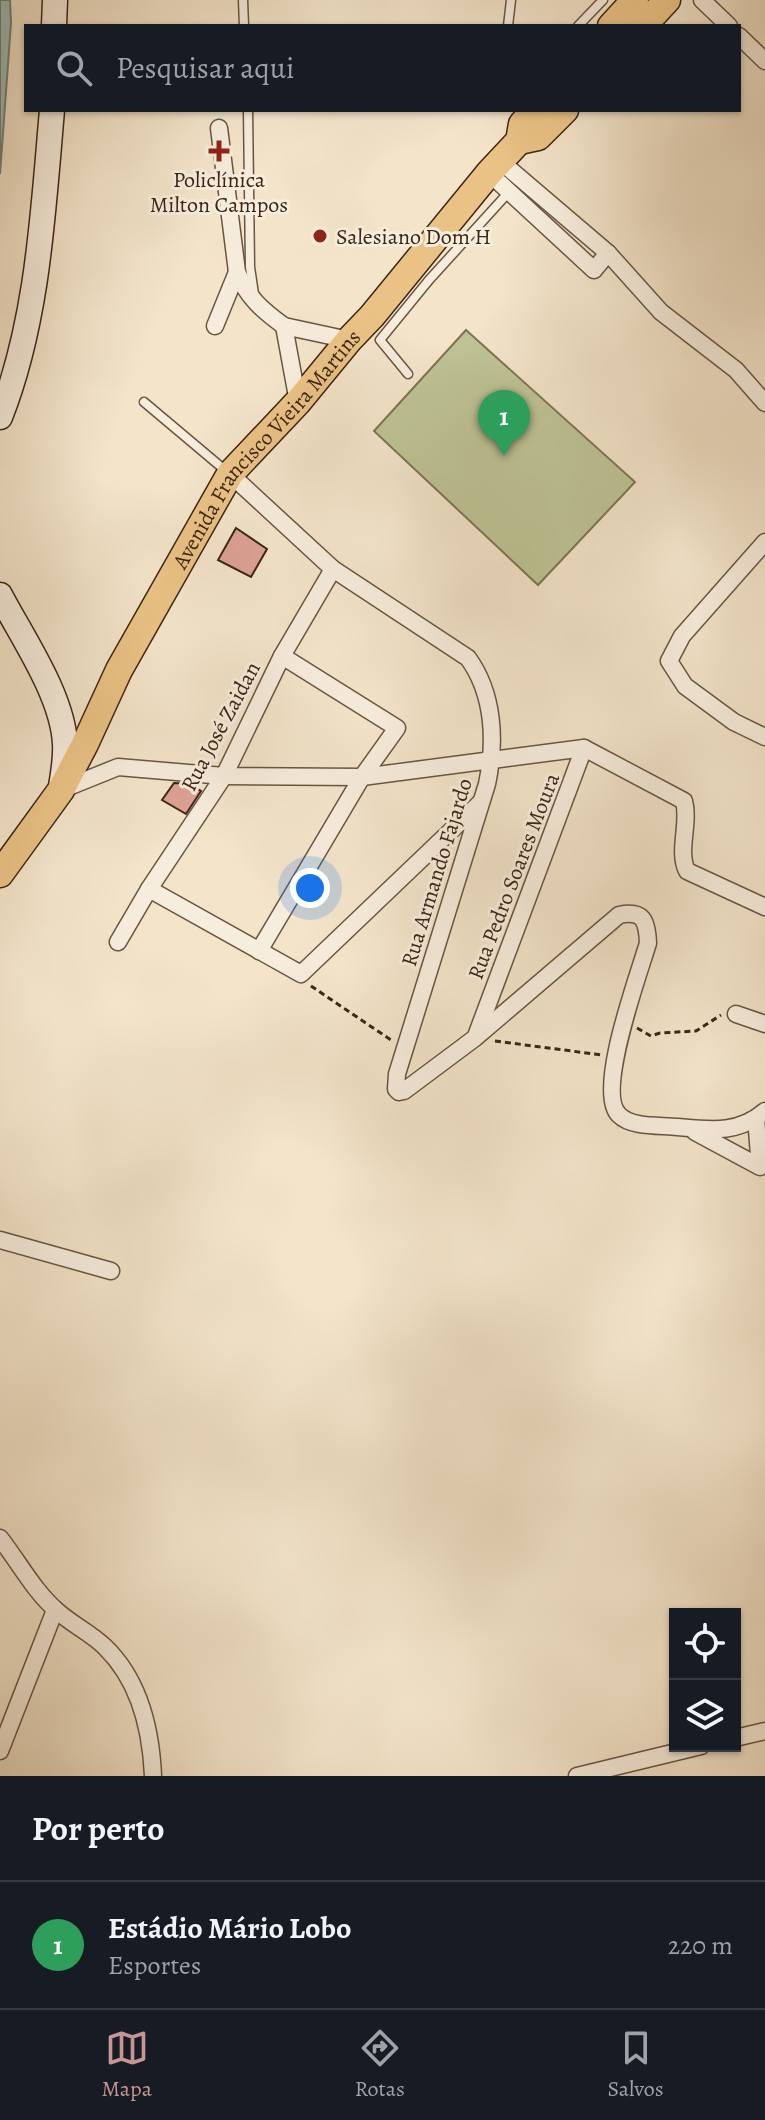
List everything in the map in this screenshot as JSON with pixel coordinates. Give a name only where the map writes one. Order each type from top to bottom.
[{"type":"main road","points":[[54,24],[55,0]]},
{"type":"main road","points":[[613,24],[635,0]]},
{"type":"main road","points":[[645,24],[667,0]]},
{"type":"main road","points":[[0,417],[17,374],[41,234],[52,112]]},
{"type":"main road","name":"Avenida Francisco Vieira Martins","points":[[0,874],[61,790],[119,670],[230,474],[298,402],[519,141],[522,124],[533,112]]},
{"type":"main road","name":"Avenida Francisco Vieira Martins","points":[[519,141],[538,137],[563,112]]},
{"type":"main road","points":[[0,595],[50,690],[63,726],[65,745],[61,790]]},
{"type":"street","points":[[702,0],[727,24]]},
{"type":"street","points":[[741,38],[765,61]]},
{"type":"street","points":[[219,128],[237,272],[245,290],[284,326],[349,340]]},
{"type":"street","points":[[494,167],[510,191],[594,270],[608,253]]},
{"type":"street","points":[[494,167],[608,253],[661,312],[736,370],[765,403]]},
{"type":"street","points":[[215,326],[237,272]]},
{"type":"street","points":[[284,326],[298,402]]},
{"type":"street","name":"Rua Armando Fajardo","points":[[230,474],[333,569],[468,658],[485,689],[492,736],[492,762],[397,1074],[399,1092],[475,1038],[619,915],[632,912],[643,918],[648,928],[648,943],[625,1022]]},
{"type":"street","points":[[765,542],[682,636],[669,661],[685,686],[734,722],[765,737]]},
{"type":"street","name":"Rua José Zaidan","points":[[118,942],[224,776],[282,656],[333,569]]},
{"type":"street","points":[[259,951],[362,777],[397,728],[282,656]]},
{"type":"street","points":[[584,748],[684,801],[687,812],[683,862],[687,871],[765,907]]},
{"type":"street","name":"Rua Pedro Soares Moura","points":[[61,790],[118,767],[224,776],[362,777],[584,748],[475,1038]]},
{"type":"street","points":[[149,889],[301,974],[482,802]]},
{"type":"street","points":[[736,1014],[765,1024]]},
{"type":"street","points":[[625,1022],[615,1057],[610,1094],[612,1105],[620,1116],[638,1123],[726,1131],[760,1114],[763,1169]]},
{"type":"street","points":[[687,1128],[763,1169]]},
{"type":"street","points":[[0,1240],[111,1271]]},
{"type":"street","points":[[0,1538],[55,1610],[105,1647],[125,1674],[141,1704],[152,1740],[153,1776]]},
{"type":"street","points":[[0,1751],[55,1610]]},
{"type":"street","points":[[741,1737],[765,1731]]},
{"type":"street","points":[[577,1776],[676,1752]]},
{"type":"lane","points":[[243,0],[244,24]]},
{"type":"lane","points":[[508,24],[511,0]]},
{"type":"lane","points":[[580,24],[603,0]]},
{"type":"lane","points":[[248,112],[250,267],[256,303]]},
{"type":"lane","points":[[408,374],[380,340],[429,280],[510,191]]},
{"type":"lane","points":[[144,402],[230,474]]},
{"type":"path","points":[[301,974],[313,988],[405,1049]]},
{"type":"path","points":[[625,1022],[651,1036],[696,1031],[721,1015],[736,1014]]},
{"type":"path","points":[[475,1038],[615,1057]]},
{"type":"green space","points":[[466,330],[635,482],[538,585],[374,431]]},
{"type":"water","points":[[0,0],[10,0],[11,23],[0,174]]},
{"type":"building","points":[[236,528],[267,549],[251,577],[218,560]]},
{"type":"building","points":[[174,783],[191,784],[201,791],[186,814],[162,800]]},
{"type":"place","name":"Policlínica Milton Campos","points":[[219,151]]},
{"type":"place","name":"Salesiano Dom H","points":[[320,236]]},
{"type":"place","name":"Estádio Mário Lobo","points":[[504,456]]}]
